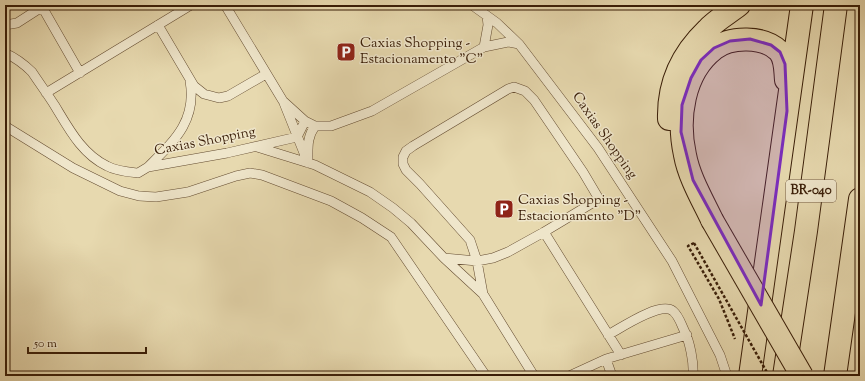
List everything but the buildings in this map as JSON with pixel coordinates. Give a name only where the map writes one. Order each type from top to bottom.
[{"type":"highway","points":[[739,5],[707,29],[678,67],[672,87],[668,110],[669,135],[672,154],[681,182],[704,231],[786,376]]},
{"type":"highway","points":[[750,376],[802,5]]},
{"type":"highway","name":"BR-040","points":[[786,376],[836,5]]},
{"type":"highway","points":[[787,111],[785,64],[780,52],[771,45],[750,39],[730,40],[714,48],[702,60],[691,78],[682,105],[681,132],[685,156],[693,180],[704,231],[802,376]]},
{"type":"highway","points":[[835,376],[860,199]]},
{"type":"lane","points":[[46,93],[191,5]]},
{"type":"lane","points":[[225,5],[283,101],[308,163]]},
{"type":"lane","name":"Caxias Shopping","points":[[472,5],[506,31],[519,44],[598,148],[672,261],[720,355],[727,376]]},
{"type":"lane","points":[[5,24],[18,23],[43,6],[80,73]]},
{"type":"lane","points":[[484,47],[488,25],[487,16]]},
{"type":"lane","points":[[158,25],[194,86],[199,91],[210,96],[219,98],[228,96],[266,74]]},
{"type":"lane","points":[[283,101],[305,121],[315,126],[331,126],[372,111],[484,47],[508,42],[519,44]]},
{"type":"lane","name":"Caxias Shopping","points":[[5,53],[24,64],[32,72],[74,138],[99,162],[108,167],[138,173],[148,167],[257,147],[297,137]]},
{"type":"lane","points":[[148,167],[174,141],[186,122],[192,98],[190,78]]},
{"type":"lane","points":[[444,258],[477,261],[493,258],[508,252],[544,232],[599,199],[542,112],[525,91],[514,87],[508,89],[406,151],[403,157],[403,164],[406,170],[470,240],[477,261],[483,294]]},
{"type":"lane","points":[[297,137],[305,121]]},
{"type":"lane","points":[[5,126],[73,168],[120,191],[139,196],[156,197],[188,192],[236,176],[250,173],[262,175],[332,201],[391,237],[486,376]]},
{"type":"lane","points":[[308,163],[308,140],[315,126]]},
{"type":"lane","points":[[257,147],[315,165],[379,198],[411,223],[444,258],[483,294],[534,376]]},
{"type":"lane","points":[[544,232],[621,355]]},
{"type":"lane","points":[[608,334],[655,310],[664,308],[673,311],[678,317],[687,335],[694,369],[693,376]]},
{"type":"lane","points":[[569,376],[606,360],[687,335]]},
{"type":"lane","points":[[606,360],[612,376]]},
{"type":"path","points":[[737,344],[719,299],[688,246],[704,231],[769,376]]},
{"type":"highlighted area","points":[[750,39],[771,45],[780,52],[785,64],[787,111],[761,305],[693,180],[681,132],[682,105],[691,78],[701,60],[714,48],[730,41]]},
{"type":"place","name":"Caxias Shopping - Estacionamento \"C\"","points":[[346,52]]},
{"type":"place","name":"Caxias Shopping - Estacionamento \"D\"","points":[[504,209]]}]
